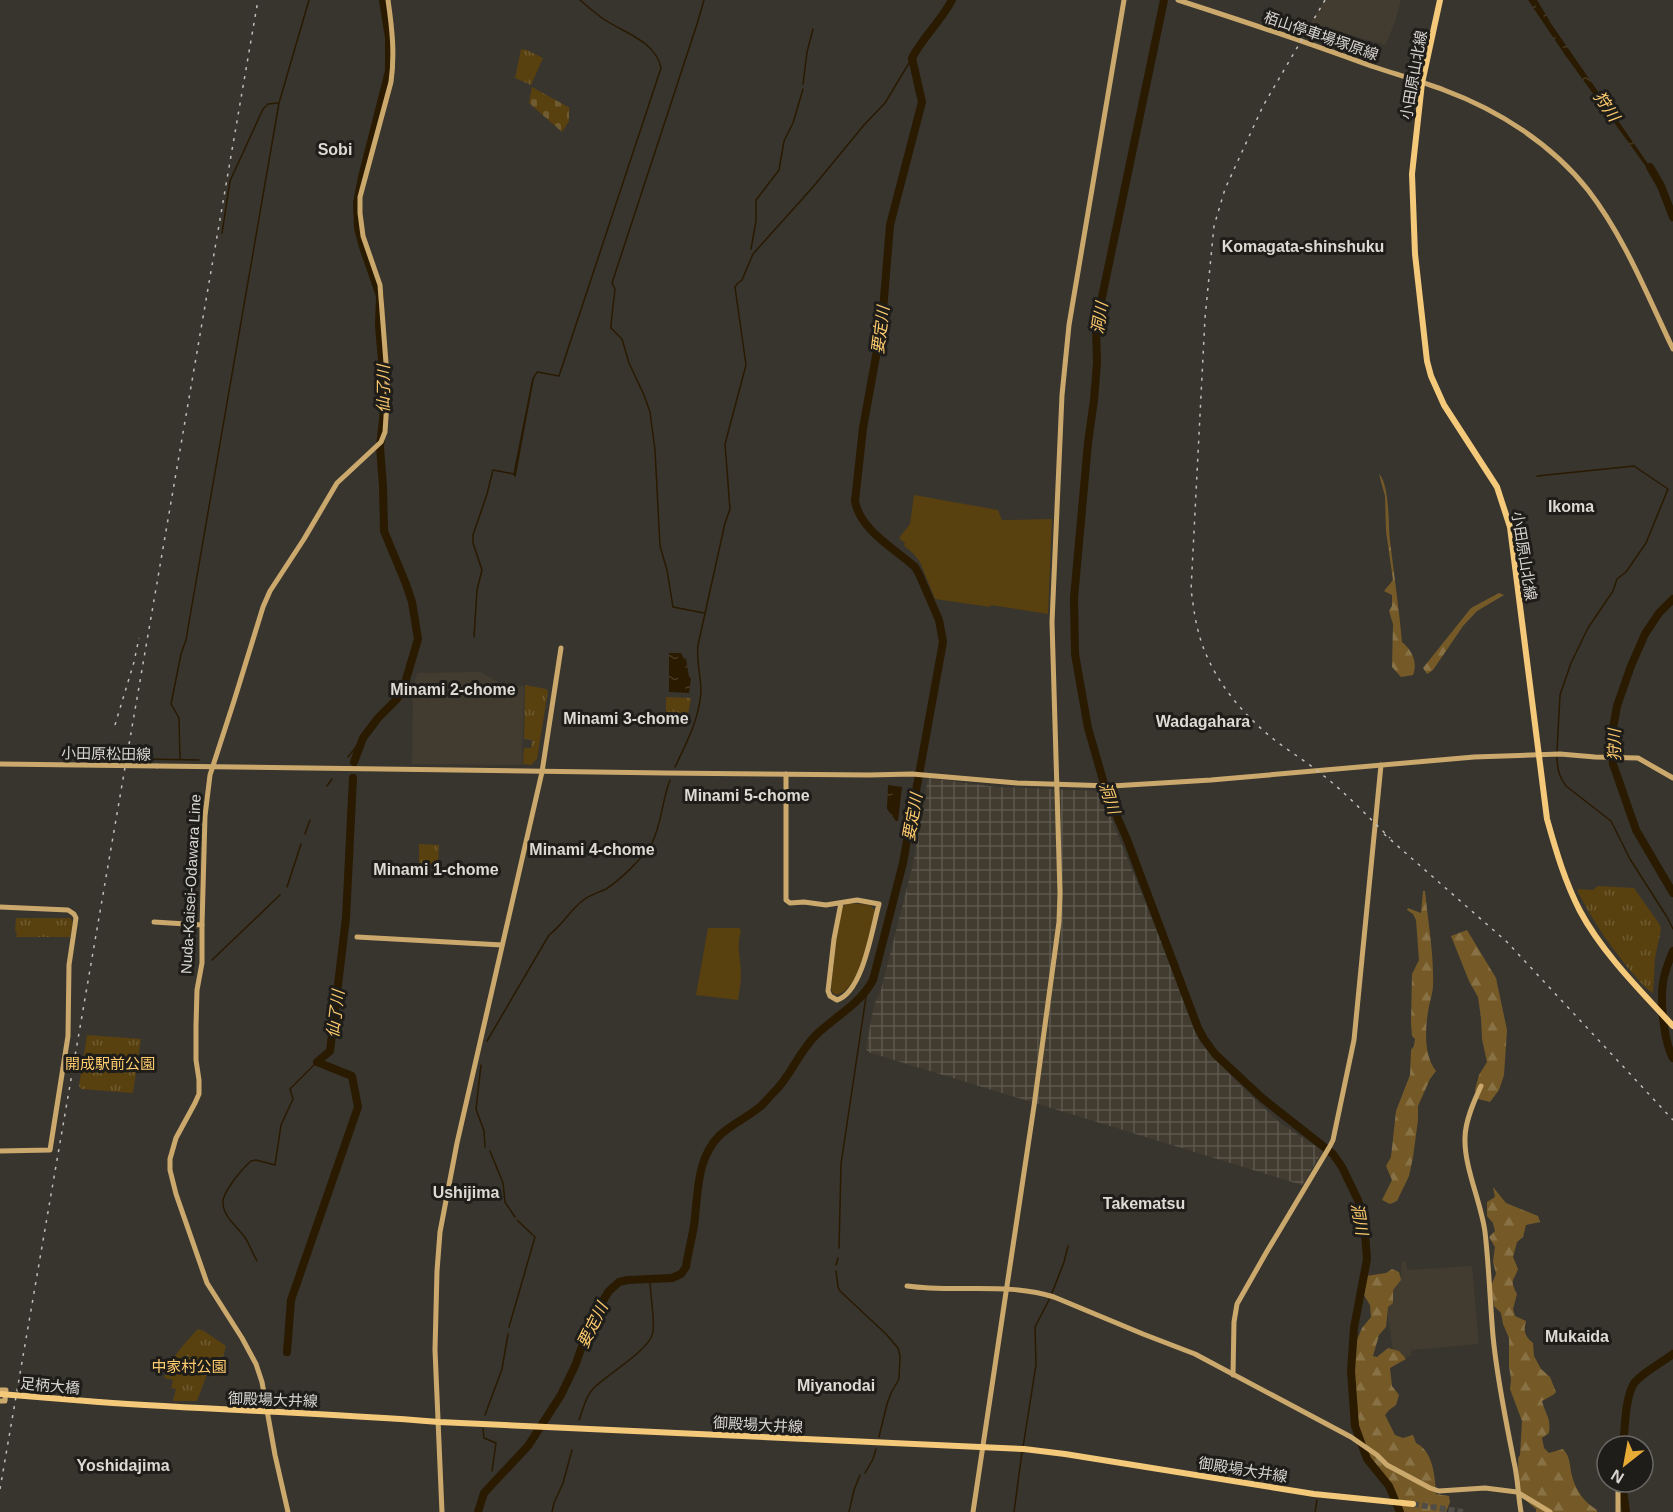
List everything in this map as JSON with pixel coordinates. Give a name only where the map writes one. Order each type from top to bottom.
[{"type":"main road","name":"小田原山北線","points":[[1440,0],[1422,83],[1412,163],[1415,254],[1427,361],[1440,398],[1497,487],[1508,518],[1547,819],[1571,891],[1592,930],[1628,976],[1673,1026]]},
{"type":"main road","name":"足柄大橋","points":[[3,1395],[99,1402]]},
{"type":"main road","name":"御殿場大井線","points":[[99,1402],[439,1422],[1022,1449],[1314,1494],[1413,1504]]},
{"type":"street","name":"Nuda-Kaisei-Odawara Line","points":[[288,1512],[262,1382],[256,1364],[207,1283],[177,1194],[170,1170],[170,1159],[176,1138],[198,1094],[195,1041],[197,990],[202,963],[205,816],[209,779],[270,591],[337,483],[383,438],[387,376],[380,285],[363,236],[360,197],[392,82],[393,43],[387,0]]},
{"type":"street","points":[[973,1512],[1034,1106],[1059,922],[1052,620],[1062,395],[1071,314],[1124,0]]},
{"type":"street","name":"栢山停車場塚原線","points":[[1178,0],[1459,96],[1498,115],[1531,136],[1570,170],[1588,190],[1624,246],[1673,349]]},
{"type":"street","points":[[442,1512],[435,1350],[440,1232],[457,1143],[542,772],[561,648]]},
{"type":"street","name":"小田原松田線","points":[[0,764],[542,772],[912,774],[1017,783],[1112,786],[1473,758],[1560,754],[1635,758],[1673,778]]},
{"type":"street","points":[[1233,1375],[1234,1322],[1238,1304],[1330,1146],[1354,1040],[1382,765]]},
{"type":"street","points":[[786,774],[786,900],[790,903],[826,905],[857,900],[879,904],[858,979],[847,994],[837,1000],[830,996],[828,991],[841,903]]},
{"type":"street","points":[[0,908],[68,910],[76,918],[69,965],[68,1036],[50,1150],[0,1151]]},
{"type":"street","points":[[153,922],[202,925]]},
{"type":"street","points":[[357,937],[502,945]]},
{"type":"street","points":[[1481,1086],[1474,1100],[1466,1129],[1465,1146],[1485,1233],[1493,1338],[1521,1512]]},
{"type":"street","points":[[907,1287],[1006,1288],[1053,1296],[1143,1335],[1195,1354],[1351,1437],[1392,1468],[1430,1488],[1439,1491],[1485,1488],[1517,1492],[1550,1512]]},
{"type":"street","points":[[0,1389],[6,1390],[3,1395],[5,1401],[0,1401]]},
{"type":"street","points":[[1618,1494],[1618,1512]]},
{"type":"shaded area","points":[[1325,0],[1401,0],[1385,45],[1337,31],[1336,33],[1311,22]]},
{"type":"shaded area","points":[[481,672],[501,684],[524,686],[522,765],[412,764],[413,688],[417,674]]},
{"type":"shaded area","points":[[928,778],[996,787],[1100,791],[1200,1043],[1280,1123],[1323,1151],[1302,1185],[868,1052],[866,1048],[874,1005],[881,990],[913,864]]},
{"type":"shaded area","points":[[1402,1261],[1406,1261],[1407,1270],[1472,1266],[1479,1344],[1411,1350],[1411,1356],[1398,1359],[1393,1350],[1387,1310],[1389,1290],[1401,1275]]},
{"type":"green space","points":[[521,49],[543,58],[531,85],[515,78]]},
{"type":"green space","points":[[532,87],[570,108],[569,121],[562,132],[529,103]]},
{"type":"green space","points":[[1379,474],[1383,479],[1387,496],[1402,642],[1409,649],[1414,661],[1413,675],[1401,677],[1392,667],[1393,624],[1389,611],[1392,606],[1392,595],[1384,591],[1393,580],[1386,531],[1385,496]]},
{"type":"green space","points":[[914,495],[998,510],[1002,520],[1052,519],[1048,614],[935,599],[920,562],[899,538],[910,524]]},
{"type":"green space","points":[[1499,593],[1504,595],[1477,611],[1463,626],[1433,670],[1427,674],[1423,668],[1471,608]]},
{"type":"green space","points":[[525,685],[548,691],[537,759],[531,765],[523,764],[524,748],[531,748],[532,740],[524,739]]},
{"type":"green space","points":[[666,697],[691,698],[688,714],[666,713]]},
{"type":"green space","points":[[419,844],[439,845],[438,865],[419,864]]},
{"type":"green space","points":[[1598,886],[1634,888],[1660,925],[1653,993],[1646,988],[1612,947],[1578,892],[1578,889],[1593,890]]},
{"type":"green space","points":[[1423,891],[1425,891],[1433,973],[1426,1043],[1429,1058],[1436,1071],[1418,1106],[1409,1176],[1397,1201],[1390,1204],[1382,1200],[1392,1180],[1386,1166],[1391,1157],[1396,1111],[1410,1075],[1411,1050],[1415,1039],[1412,1036],[1411,1023],[1412,974],[1419,960],[1416,920],[1407,910],[1408,908],[1421,913]]},
{"type":"green space","points":[[848,903],[870,905],[875,912],[858,972],[845,991],[837,995],[831,989],[836,939],[842,907]]},
{"type":"green space","points":[[16,918],[70,918],[73,922],[70,937],[16,937]]},
{"type":"green space","points":[[708,928],[739,928],[741,930],[739,947],[741,978],[738,1000],[696,995]]},
{"type":"green space","points":[[1467,930],[1496,978],[1507,1030],[1504,1075],[1499,1090],[1490,1102],[1478,1099],[1475,1090],[1479,1075],[1487,1062],[1478,997],[1451,936]]},
{"type":"green space","name":"開成駅前公園","points":[[87,1035],[141,1039],[133,1093],[81,1089],[79,1086]]},
{"type":"green space","points":[[1493,1187],[1506,1203],[1538,1216],[1540,1222],[1526,1225],[1523,1237],[1517,1242],[1513,1257],[1518,1269],[1513,1283],[1517,1294],[1513,1309],[1515,1316],[1526,1321],[1525,1333],[1533,1343],[1534,1356],[1541,1369],[1550,1377],[1556,1392],[1542,1401],[1549,1423],[1549,1433],[1542,1438],[1544,1448],[1549,1453],[1563,1449],[1566,1452],[1578,1491],[1597,1512],[1536,1512],[1536,1509],[1519,1495],[1518,1458],[1522,1421],[1510,1389],[1509,1338],[1501,1313],[1494,1306],[1491,1286],[1496,1274],[1493,1261],[1495,1247],[1489,1237],[1495,1231],[1493,1223],[1487,1216],[1487,1202],[1495,1197]]},
{"type":"green space","points":[[1392,1269],[1399,1272],[1401,1280],[1393,1290],[1393,1303],[1388,1307],[1386,1327],[1379,1335],[1373,1356],[1377,1357],[1388,1348],[1399,1351],[1406,1359],[1390,1368],[1392,1386],[1399,1395],[1396,1405],[1385,1415],[1395,1435],[1403,1438],[1413,1435],[1416,1443],[1430,1458],[1436,1494],[1449,1496],[1450,1502],[1446,1512],[1403,1512],[1393,1488],[1368,1454],[1357,1423],[1353,1373],[1357,1340],[1362,1328],[1371,1317],[1370,1305],[1362,1292],[1366,1276],[1386,1273]]},
{"type":"green space","name":"中家村公園","points":[[198,1329],[226,1346],[219,1371],[224,1377],[209,1369],[197,1401],[173,1401],[176,1389],[171,1388],[173,1380],[164,1378],[174,1357]]},
{"type":"water","points":[[1528,0],[1537,0],[1655,174],[1647,168]]},
{"type":"water","points":[[669,653],[681,653],[684,659],[686,658],[691,678],[689,693],[669,692]]},
{"type":"water","points":[[888,785],[902,787],[898,821],[887,809]]},
{"type":"waterway","points":[[180,759],[179,718],[171,704],[186,640],[279,103],[309,0]]},
{"type":"waterway","name":"仙了川","points":[[383,0],[389,38],[389,71],[357,203],[358,228],[380,296],[379,326],[385,395]]},
{"type":"waterway","points":[[474,637],[477,590],[482,570],[473,543],[473,535],[493,470],[515,476],[533,379],[537,372],[559,376],[661,68],[658,59],[645,44],[602,18],[580,0]]},
{"type":"waterway","points":[[704,0],[612,283],[615,289],[611,324],[611,328],[622,339],[629,363],[650,412],[655,450],[660,546],[667,570],[673,607],[704,613]]},
{"type":"waterway","name":"要定川","points":[[478,1512],[484,1493],[528,1446],[561,1395],[575,1366],[592,1318],[609,1291],[619,1282],[628,1280],[672,1278],[681,1274],[686,1267],[700,1173],[713,1143],[725,1131],[761,1106],[782,1083],[811,1040],[855,1003],[873,980],[903,863],[943,642],[939,620],[915,567],[871,530],[858,511],[855,501],[863,428],[882,323],[890,225],[922,102],[912,58],[952,0]]},
{"type":"waterway","name":"洞川","points":[[1164,0],[1096,326],[1097,363],[1074,598],[1075,654],[1088,728],[1107,794],[1126,837],[1198,1028],[1215,1054],[1262,1098],[1333,1154],[1358,1200],[1364,1221],[1367,1259],[1354,1328],[1351,1371],[1355,1426],[1367,1459],[1389,1486],[1400,1512]]},
{"type":"waterway","points":[[803,84],[813,29]]},
{"type":"waterway","points":[[675,767],[698,712],[701,692],[698,645],[730,509],[725,444],[746,365],[735,287],[742,280],[753,254],[885,103],[912,58]]},
{"type":"waterway","points":[[751,249],[756,221],[756,200],[779,170],[784,141],[793,123],[803,89]]},
{"type":"waterway","points":[[222,233],[230,181],[263,109],[268,104],[278,103]]},
{"type":"waterway","name":"狩川","points":[[1650,167],[1661,186],[1673,217]]},
{"type":"waterway","points":[[514,474],[533,379]]},
{"type":"waterway","name":"仙了川","points":[[354,762],[363,738],[378,718],[397,699],[405,683],[418,639],[412,602],[384,531],[380,447],[384,410]]},
{"type":"waterway","points":[[1537,476],[1634,466],[1668,489],[1646,543],[1626,572],[1617,579],[1613,591],[1588,628],[1571,663],[1560,695],[1557,751]]},
{"type":"waterway","name":"狩川","points":[[1673,599],[1659,613],[1645,634],[1617,706],[1611,740],[1613,764],[1636,830],[1673,893]]},
{"type":"waterway","name":"仙了川","points":[[348,757],[363,738]]},
{"type":"waterway","points":[[1557,756],[1559,772],[1566,786],[1611,821],[1630,859],[1673,929]]},
{"type":"waterway","points":[[137,759],[199,760]]},
{"type":"waterway","name":"仙了川","points":[[287,1352],[291,1300],[358,1107],[352,1076],[317,1062],[330,1051],[346,918],[353,778]]},
{"type":"waterway","points":[[327,786],[332,779]]},
{"type":"waterway","points":[[487,1041],[549,935],[584,900],[612,885],[648,849],[658,828],[670,780]]},
{"type":"waterway","points":[[305,834],[310,820]]},
{"type":"waterway","points":[[287,887],[301,844]]},
{"type":"waterway","points":[[212,960],[280,895]]},
{"type":"waterway","points":[[1673,951],[1664,975],[1662,991],[1665,1032],[1673,1058]]},
{"type":"waterway","points":[[839,1248],[841,1164],[867,990]]},
{"type":"waterway","points":[[257,1261],[246,1239],[226,1214],[223,1199],[233,1181],[251,1161],[256,1160],[275,1165],[281,1125],[293,1099],[290,1089],[317,1062]]},
{"type":"waterway","points":[[481,1065],[476,1109],[484,1131],[485,1147]]},
{"type":"waterway","points":[[490,1151],[503,1183],[505,1202],[515,1217]]},
{"type":"waterway","points":[[509,1327],[535,1237],[517,1220]]},
{"type":"waterway","points":[[1052,1293],[1068,1246]]},
{"type":"waterway","points":[[836,1265],[838,1258]]},
{"type":"waterway","points":[[836,1271],[840,1291],[898,1348],[899,1379],[887,1404],[879,1437]]},
{"type":"waterway","points":[[579,1420],[592,1390],[636,1355],[650,1339],[653,1332],[650,1280]]},
{"type":"waterway","points":[[1023,1447],[1036,1365],[1035,1327],[1050,1298]]},
{"type":"waterway","points":[[485,1415],[502,1369],[508,1334]]},
{"type":"waterway","points":[[1624,1434],[1627,1403],[1635,1382],[1673,1354]]},
{"type":"waterway","points":[[483,1429],[484,1438],[496,1443],[492,1471]]},
{"type":"waterway","points":[[865,1473],[876,1449]]},
{"type":"waterway","points":[[552,1512],[572,1450]]},
{"type":"waterway","points":[[1014,1512],[1022,1452]]},
{"type":"waterway","points":[[849,1512],[860,1475]]},
{"type":"waterway","name":"要定川","points":[[493,1479],[494,1483]]},
{"type":"waterway","points":[[1624,1494],[1626,1512]]},
{"type":"waterway","points":[[1315,1512],[1317,1500]]},
{"type":"tunnel","points":[[1413,1504],[1463,1512]]},
{"type":"railway","points":[[0,1489],[258,0]]},
{"type":"railway","points":[[1325,0],[1263,106],[1225,189],[1214,226],[1205,318],[1191,590],[1196,621],[1207,656],[1222,684],[1242,710],[1265,732],[1333,783],[1390,838]]},
{"type":"railway","points":[[115,725],[139,638]]},
{"type":"railway","points":[[1384,834],[1507,942],[1673,1120]]},
{"type":"district","name":"Sobi","points":[[335,149]]},
{"type":"district","name":"Komagata-shinshuku","points":[[1303,246]]},
{"type":"district","name":"Ikoma","points":[[1571,506]]},
{"type":"district","name":"Minami 2-chome","points":[[453,689]]},
{"type":"district","name":"Minami 3-chome","points":[[626,718]]},
{"type":"district","name":"Wadagahara","points":[[1203,721]]},
{"type":"district","name":"Minami 5-chome","points":[[747,795]]},
{"type":"district","name":"Minami 4-chome","points":[[592,849]]},
{"type":"district","name":"Minami 1-chome","points":[[436,869]]},
{"type":"district","name":"Ushijima","points":[[466,1192]]},
{"type":"district","name":"Takematsu","points":[[1144,1203]]},
{"type":"district","name":"Mukaida","points":[[1577,1336]]},
{"type":"district","name":"Miyanodai","points":[[836,1385]]},
{"type":"district","name":"Yoshidajima","points":[[123,1465]]}]
